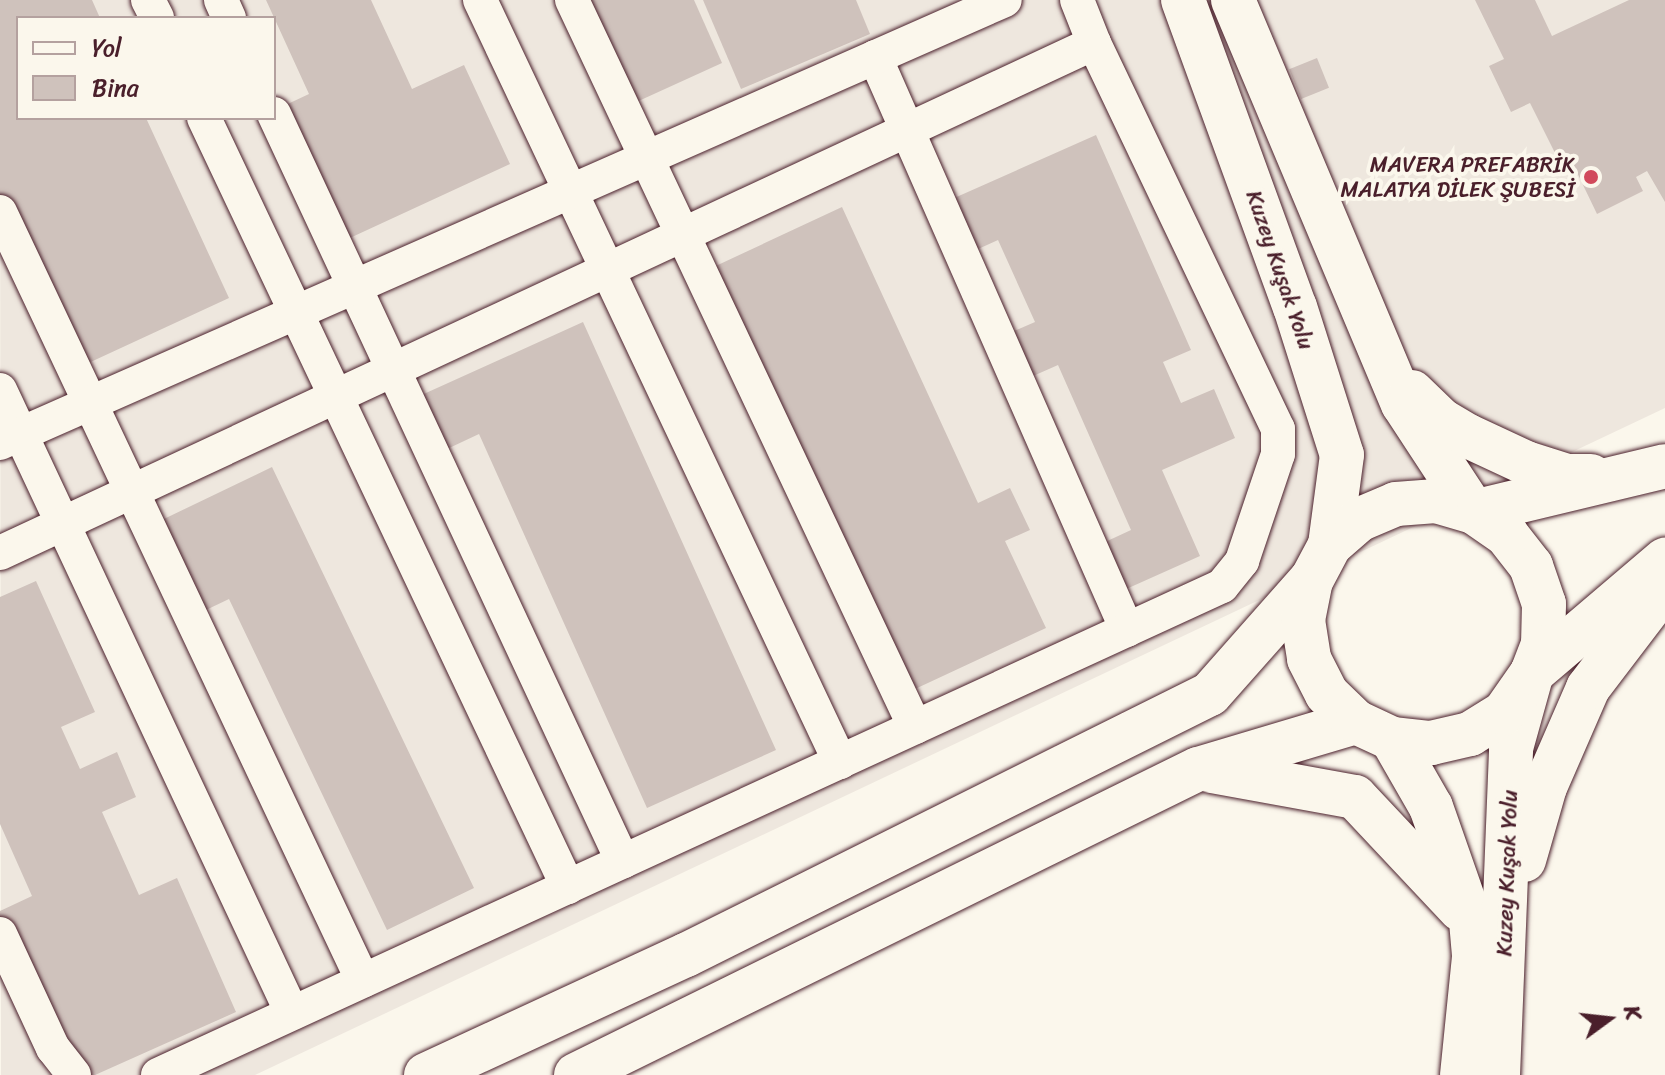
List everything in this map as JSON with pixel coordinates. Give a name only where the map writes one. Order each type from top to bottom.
[{"type":"main road","name":"Kuzey Kuşak Yolu","points":[[1183,0],[1295,307],[1342,455],[1320,563]]},
{"type":"main road","points":[[1233,0],[1403,404],[1474,512]]},
{"type":"main road","points":[[1388,370],[1441,420],[1526,463],[1579,476],[1665,466]]},
{"type":"main road","points":[[1474,512],[1665,466]]},
{"type":"main road","points":[[426,1075],[686,955],[1210,694],[1360,519],[1396,504],[1436,501],[1474,512],[1507,535],[1531,566],[1544,604],[1543,645],[1532,673],[1504,713],[1470,734],[1431,743],[1374,731],[1198,769],[576,1075]]},
{"type":"main road","points":[[1532,673],[1665,560]]},
{"type":"main road","points":[[1320,563],[1303,620],[1309,659],[1327,694],[1374,731]]},
{"type":"main road","points":[[1198,769],[1355,797],[1489,921],[1588,688],[1665,587]]},
{"type":"main road","name":"Kuzey Kuşak Yolu","points":[[1498,1075],[1489,921],[1511,748],[1532,673]]},
{"type":"main road","name":"Kuzey Kuşak Yolu","points":[[1374,731],[1431,807],[1489,921],[1474,957],[1462,1075]]},
{"type":"street","points":[[480,0],[840,762]]},
{"type":"street","points":[[572,0],[915,727]]},
{"type":"street","points":[[10,438],[1005,0]]},
{"type":"street","points":[[158,1075],[1222,586],[1242,561],[1278,454],[1278,429],[1094,43],[1077,0]]},
{"type":"street","points":[[0,553],[1094,43]]},
{"type":"street","points":[[875,57],[1127,630]]},
{"type":"street","points":[[276,118],[623,862]]},
{"type":"street","points":[[205,120],[568,887]]},
{"type":"street","points":[[0,212],[363,981]]},
{"type":"street","points":[[0,390],[10,438],[63,524],[292,1013]]},
{"type":"street","points":[[0,934],[53,1048],[74,1075]]},
{"type":"shaded area","points":[[0,0],[1665,0],[1665,408],[255,1075],[1,1075]]},
{"type":"building","points":[[0,0],[92,0],[99,16],[16,16],[16,120],[147,120],[229,298],[69,372],[0,222]]},
{"type":"building","points":[[266,0],[371,0],[412,89],[464,65],[510,164],[339,243],[277,109],[309,94],[276,16]]},
{"type":"building","points":[[572,0],[694,0],[722,63],[621,109]]},
{"type":"building","points":[[703,0],[856,0],[870,34],[741,89]]},
{"type":"building","points":[[1475,0],[1535,0],[1552,36],[1629,0],[1665,0],[1665,202],[1647,171],[1636,177],[1643,191],[1597,214],[1571,160],[1561,165],[1530,103],[1511,112],[1489,66],[1504,59]]},
{"type":"building","points":[[1317,58],[1329,88],[1301,99],[1289,69]]},
{"type":"building","points":[[1096,135],[1191,350],[1163,362],[1181,403],[1214,389],[1235,438],[1162,470],[1200,556],[1124,590],[1103,543],[1131,530],[1058,365],[1024,380],[1005,335],[1035,322],[998,240],[965,255],[943,203]]},
{"type":"building","points":[[842,207],[978,503],[1010,488],[1030,530],[1005,541],[1046,628],[900,696],[705,271]]},
{"type":"building","points":[[583,322],[776,750],[647,808],[479,434],[430,457],[406,402]]},
{"type":"building","points":[[272,467],[474,888],[387,930],[229,599],[185,620],[141,530]]},
{"type":"building","points":[[36,581],[95,712],[61,727],[80,769],[117,752],[136,797],[102,812],[139,895],[177,878],[236,1012],[95,1075],[69,1075],[0,921],[0,911],[32,896],[0,824],[0,597]]},
{"type":"place","name":"MAVERA PREFABRİK MALATYA DİLEK ŞUBESİ","points":[[1591,177]]}]
